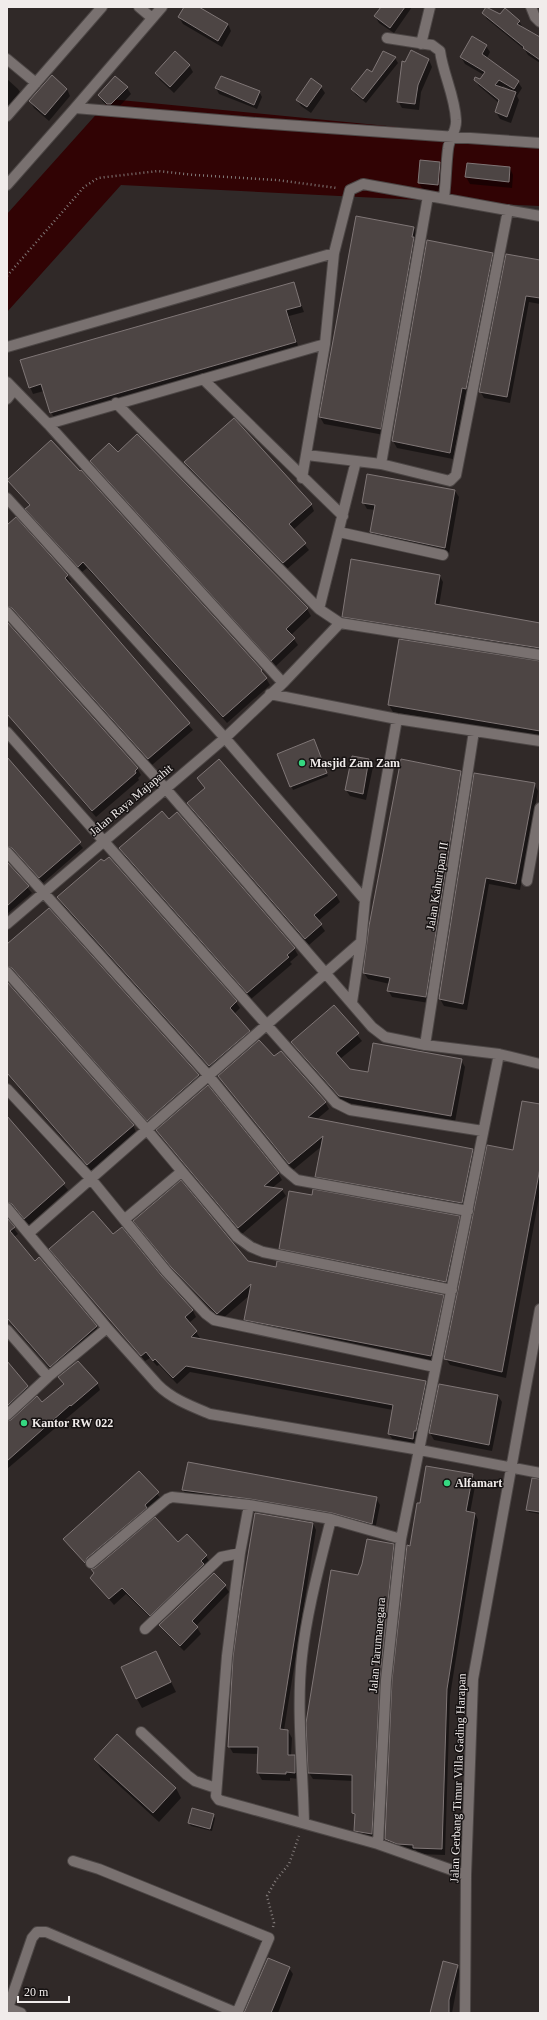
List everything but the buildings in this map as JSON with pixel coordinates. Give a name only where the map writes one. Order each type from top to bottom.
[{"type":"street","points":[[7,116],[102,7]]},
{"type":"street","points":[[139,7],[152,18]]},
{"type":"street","points":[[7,186],[162,7]]},
{"type":"street","points":[[421,44],[430,7]]},
{"type":"street","points":[[531,7],[535,17],[540,22]]},
{"type":"street","points":[[387,38],[432,46],[440,51],[456,118],[456,127],[448,148],[447,178],[444,198]]},
{"type":"street","points":[[7,59],[36,83]]},
{"type":"street","points":[[75,108],[540,143]]},
{"type":"street","points":[[302,478],[325,344],[334,253],[350,190],[363,184],[540,216]]},
{"type":"street","points":[[381,464],[428,196]]},
{"type":"street","points":[[307,455],[381,464],[450,481],[456,475],[508,210]]},
{"type":"street","points":[[7,347],[334,253]]},
{"type":"street","points":[[48,424],[116,403],[325,344]]},
{"type":"street","points":[[203,379],[302,478],[343,516]]},
{"type":"street","points":[[7,382],[48,424],[283,683]]},
{"type":"street","points":[[7,399],[14,390]]},
{"type":"street","points":[[116,403],[319,609],[340,623],[540,655]]},
{"type":"street","points":[[319,609],[356,461]]},
{"type":"street","points":[[7,498],[226,738],[365,900]]},
{"type":"street","points":[[339,532],[443,555]]},
{"type":"street","points":[[7,612],[166,789],[372,1026],[385,1037],[425,1045],[499,1054],[540,1064]]},
{"type":"street","name":"Jalan Raya Majapahit","points":[[7,924],[103,840],[226,738],[283,683],[340,623]]},
{"type":"street","points":[[270,694],[397,719],[540,741]]},
{"type":"street","points":[[352,1002],[361,942],[365,900],[397,719]]},
{"type":"street","name":"Jalan Kahuripan II","points":[[425,1045],[474,731]]},
{"type":"street","points":[[7,732],[268,1024],[327,1095],[336,1103],[350,1110],[483,1131]]},
{"type":"street","points":[[527,881],[540,808]]},
{"type":"street","points":[[7,852],[43,894],[208,1075],[285,1170],[297,1180],[468,1211]]},
{"type":"street","points":[[29,1233],[208,1075],[327,974],[361,942]]},
{"type":"street","points":[[7,972],[147,1130],[237,1237],[251,1247],[263,1252],[452,1290]]},
{"type":"street","name":"Jalan Tarumanegara","points":[[378,1844],[386,1680],[401,1539],[420,1450],[434,1367],[452,1290],[499,1054]]},
{"type":"street","points":[[7,1089],[91,1179],[166,1271],[206,1314],[214,1320],[434,1367]]},
{"type":"street","points":[[125,1219],[181,1172]]},
{"type":"street","points":[[7,1208],[107,1328],[164,1391],[179,1401],[210,1414],[420,1450],[540,1473]]},
{"type":"street","name":"Jalan Gerbang Timur Villa Gading Harapan","points":[[465,2013],[466,1875],[473,1679],[540,1309]]},
{"type":"street","points":[[7,1414],[48,1377],[107,1328]]},
{"type":"street","points":[[7,1330],[48,1377]]},
{"type":"street","points":[[91,1564],[167,1498],[179,1497],[249,1505],[331,1519],[401,1539]]},
{"type":"street","points":[[249,1505],[240,1553],[227,1656],[216,1796],[219,1800],[378,1844],[466,1875]]},
{"type":"street","points":[[304,1823],[301,1728],[302,1657],[307,1622],[331,1519]]},
{"type":"street","points":[[145,1629],[221,1557],[240,1553]]},
{"type":"street","points":[[141,1732],[195,1781],[216,1788]]},
{"type":"street","points":[[21,2013],[8,2009],[32,1938],[37,1932],[41,1932],[237,2013],[269,1938],[99,1869],[73,1860]]},
{"type":"path","points":[[7,276],[84,187],[98,178],[163,171],[194,175],[277,180],[350,190]]},
{"type":"path","points":[[269,1938],[274,1923],[267,1896],[276,1880],[289,1864],[304,1823]]},
{"type":"shaded area","points":[[110,99],[540,141],[540,206],[121,185],[7,312],[7,214]]},
{"type":"place","name":"Masjid Zam Zam","points":[[302,763]]},
{"type":"place","name":"Kantor RW 022","points":[[24,1423]]},
{"type":"place","name":"Alfamart","points":[[447,1483]]}]
